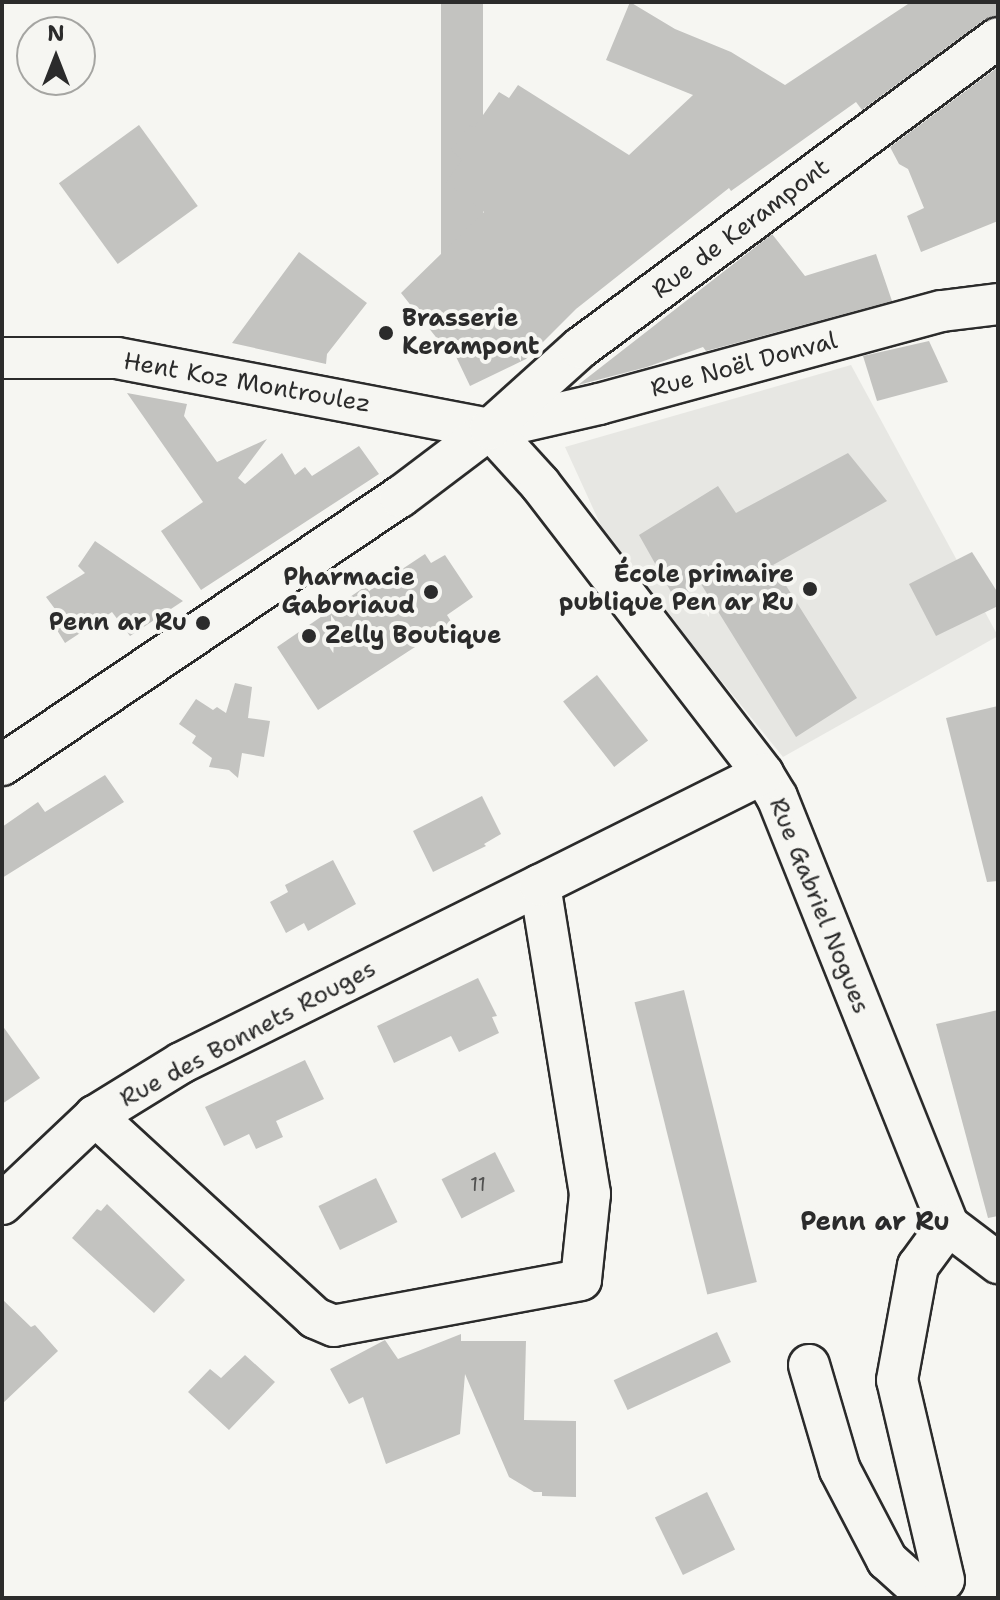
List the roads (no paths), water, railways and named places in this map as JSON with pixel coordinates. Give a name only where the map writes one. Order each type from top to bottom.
[{"type":"street","name":"Rue de Kerampont","points":[[2,765],[400,497],[490,429],[580,348],[998,38]]},
{"type":"street","name":"Rue Noël Donval","points":[[490,429],[599,404],[942,311],[998,304]]},
{"type":"street","name":"Hent Koz Montroulez","points":[[2,358],[117,358],[490,429]]},
{"type":"street","name":"Rue Gabriel Nogues","points":[[490,429],[540,484],[763,774],[777,797],[948,1225]]},
{"type":"street","name":"Rue des Bonnets Rouges","points":[[540,885],[590,1194],[581,1280],[334,1326],[315,1318],[95,1116],[181,1063],[763,774]]},
{"type":"street","points":[[2,1204],[95,1116]]},
{"type":"street","points":[[809,1365],[840,1470],[887,1560],[915,1585],[944,1580],[897,1380],[918,1266],[948,1225],[998,1263]]},
{"type":"place","name":"Brasserie Kerampont","points":[[386,333]]},
{"type":"place","name":"École primaire publique Pen ar Ru","points":[[810,589]]},
{"type":"place","name":"Pharmacie Gaboriaud","points":[[431,592]]},
{"type":"place","name":"Penn ar Ru","points":[[203,623]]},
{"type":"place","name":"Zelly Boutique","points":[[309,636]]},
{"type":"district","name":"Penn ar Ru","points":[[875,1221]]}]
